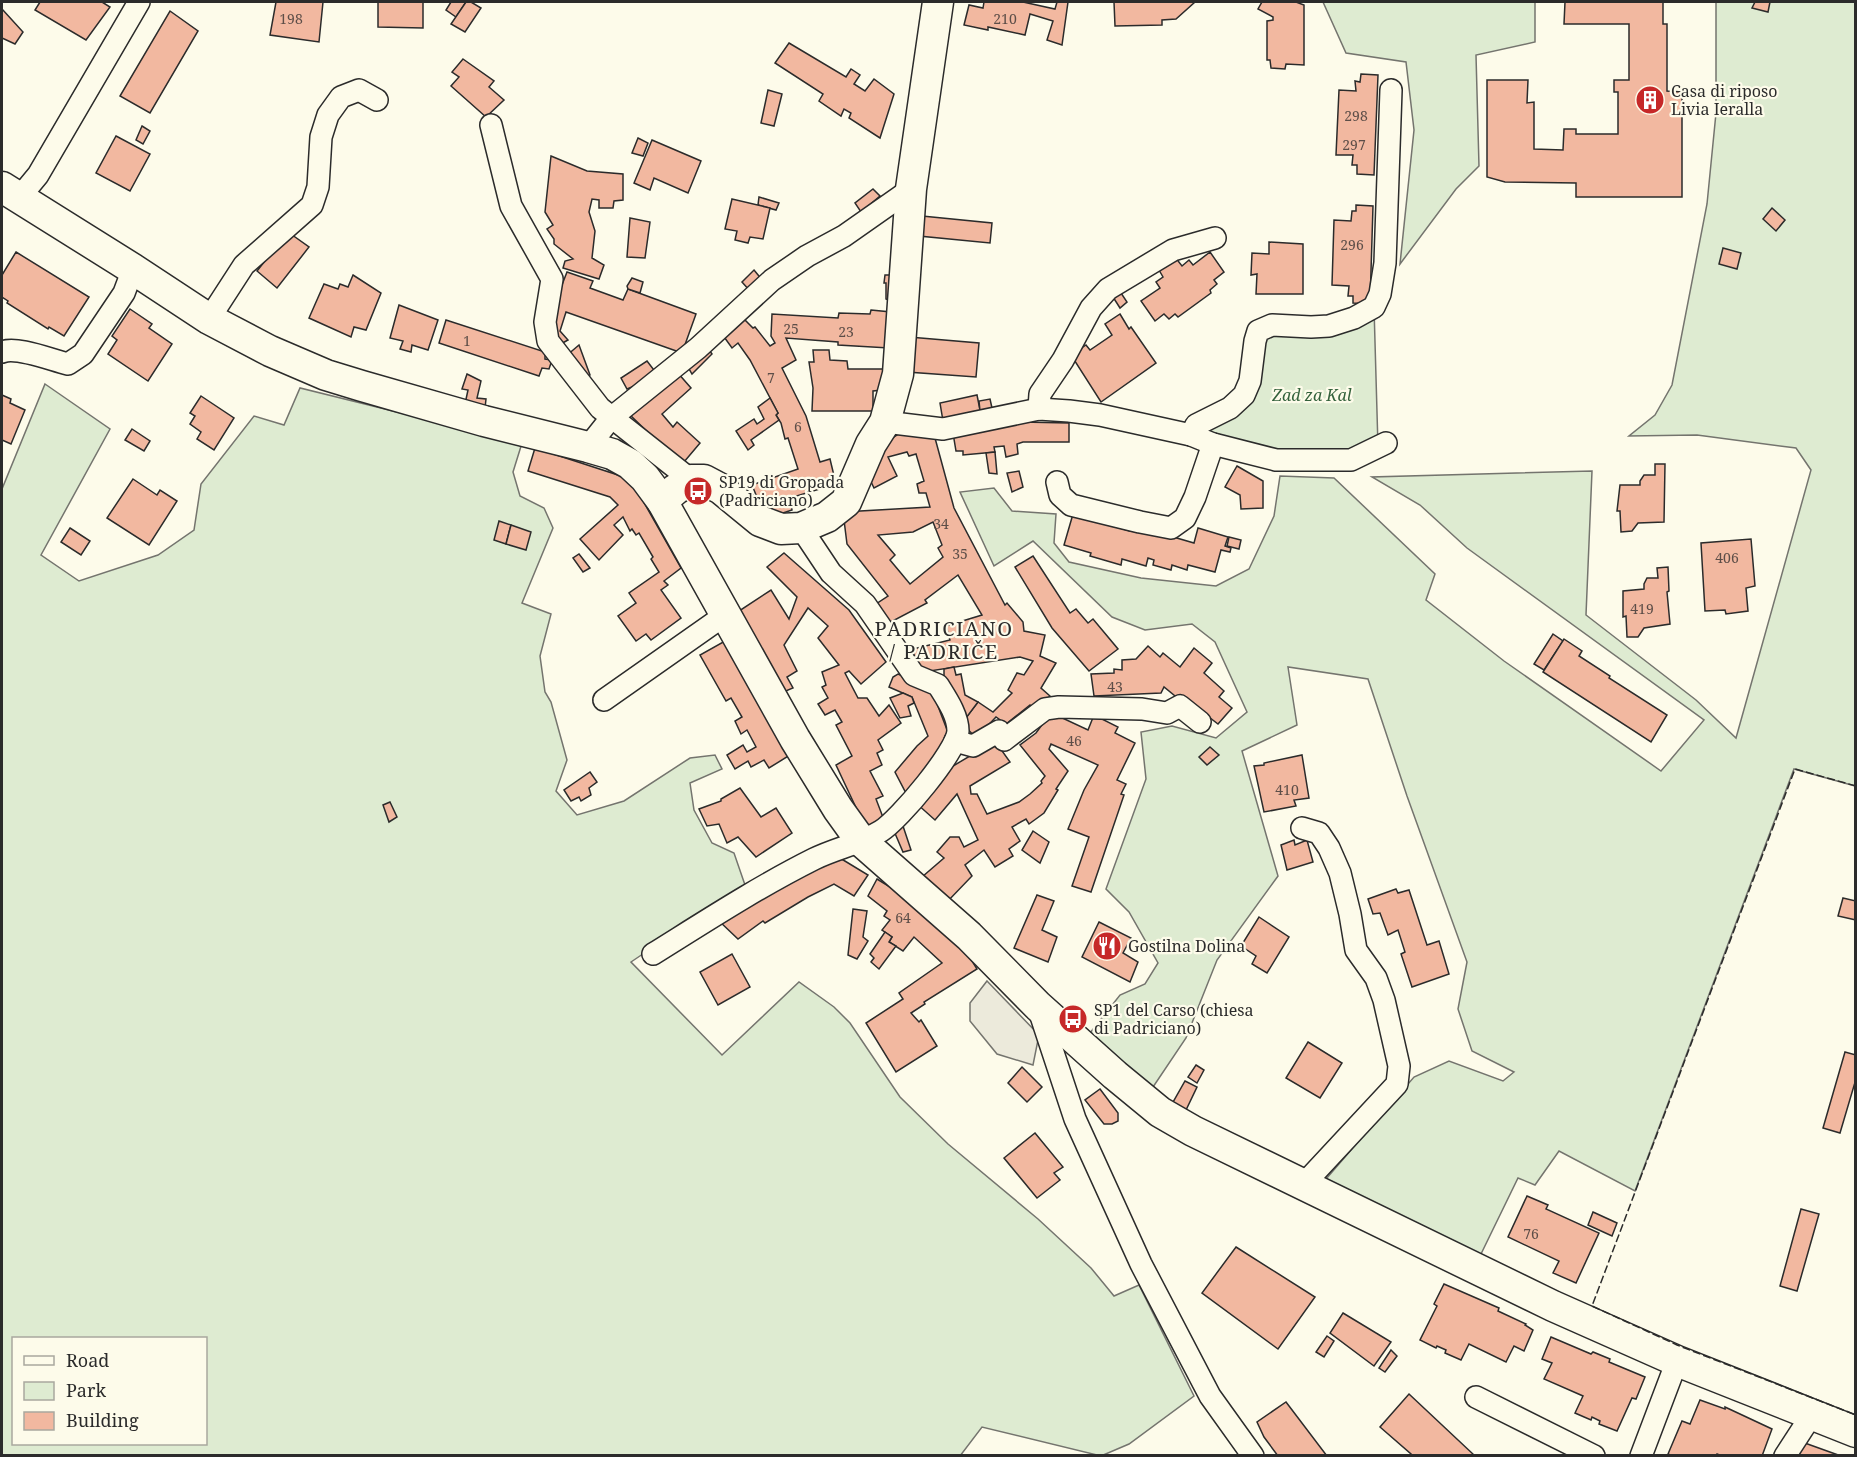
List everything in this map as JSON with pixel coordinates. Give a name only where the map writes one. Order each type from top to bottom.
[{"type":"main road","points":[[662,501],[691,480],[704,480],[721,489],[760,521],[781,529],[801,528],[827,517],[846,502],[871,444],[885,422],[898,374],[911,189],[938,2]]},
{"type":"main road","points":[[10,193],[133,268],[209,319],[270,351],[326,375],[484,421],[612,454],[630,464],[645,478],[662,501],[812,768],[861,841],[969,936],[1038,1006],[1160,1112],[1193,1131],[1553,1306],[1677,1361],[1856,1432]]},
{"type":"street","points":[[10,193],[38,176],[139,2]]},
{"type":"street","points":[[209,319],[244,265],[312,205],[318,187],[321,138],[328,115],[341,97],[359,90],[377,100]]},
{"type":"street","points":[[1191,435],[1196,425],[1230,408],[1244,395],[1250,381],[1258,331],[1272,325],[1329,326],[1354,318],[1374,307],[1380,294],[1385,263],[1391,90]]},
{"type":"street","points":[[491,125],[511,206],[552,279],[545,322],[548,341],[600,408],[691,480]]},
{"type":"street","points":[[588,447],[611,418],[698,348],[772,280],[807,256],[844,236],[911,189]]},
{"type":"street","points":[[1039,409],[1040,394],[1063,360],[1091,308],[1108,289],[1173,250],[1215,238]]},
{"type":"street","points":[[2,352],[8,349],[68,364],[83,354],[124,293],[133,268]]},
{"type":"street","points":[[885,422],[943,429],[1039,409],[1100,415],[1191,435],[1213,444],[1276,460],[1351,460],[1386,443]]},
{"type":"street","points":[[1057,482],[1060,495],[1071,505],[1171,528],[1185,518],[1195,497],[1213,444]]},
{"type":"street","points":[[653,954],[768,883],[817,857],[861,841],[883,830],[908,805],[948,756],[956,741],[958,730],[955,716],[939,685],[914,675],[865,604],[831,573],[801,528]]},
{"type":"street","points":[[604,700],[725,615]]},
{"type":"street","points":[[956,741],[973,746],[999,731],[1004,740],[1045,710],[1059,707],[1142,709],[1167,713],[1180,706],[1200,722]]},
{"type":"street","points":[[1302,828],[1319,833],[1336,865],[1350,914],[1356,950],[1376,978],[1384,1000],[1399,1066],[1397,1084],[1303,1185]]},
{"type":"street","points":[[1038,1006],[1075,1119],[1141,1264],[1210,1396],[1253,1455]]},
{"type":"street","points":[[1641,1455],[1677,1361]]},
{"type":"street","points":[[1476,1397],[1594,1455]]},
{"type":"street","points":[[1785,1455],[1811,1416]]},
{"type":"green space","points":[[1323,2],[1535,2],[1535,42],[1476,55],[1479,166],[1456,189],[1400,264],[1414,130],[1406,62],[1346,53]]},
{"type":"green space","points":[[1716,2],[1855,2],[1855,786],[1794,769],[1635,1191],[1559,1151],[1535,1185],[1518,1178],[1480,1256],[1326,1179],[1414,1077],[1449,1061],[1503,1081],[1514,1072],[1472,1051],[1458,1009],[1467,962],[1407,796],[1368,679],[1288,667],[1297,725],[1242,751],[1278,876],[1217,960],[1186,1038],[1151,1090],[1090,1033],[1120,995],[1145,984],[1158,963],[1129,912],[1106,889],[1146,779],[1141,732],[1172,726],[1216,738],[1247,712],[1215,642],[1192,624],[1145,630],[1112,617],[1033,541],[994,566],[960,492],[994,488],[1012,511],[1056,514],[1054,543],[1069,562],[1141,578],[1216,586],[1249,569],[1274,516],[1280,476],[1334,478],[1435,574],[1426,600],[1504,661],[1661,771],[1704,720],[1467,548],[1420,505],[1372,477],[1592,471],[1586,615],[1696,700],[1736,738],[1811,470],[1796,448],[1697,435],[1629,436],[1655,415],[1672,385],[1707,204],[1716,113]]},
{"type":"green space","name":"Zad za Kal","points":[[1374,307],[1378,447],[1276,460],[1191,435],[1230,408],[1258,331]]},
{"type":"green space","points":[[45,384],[110,429],[41,555],[79,581],[158,555],[194,530],[201,484],[254,416],[284,425],[300,388],[522,443],[513,472],[520,496],[544,508],[553,528],[522,603],[551,614],[540,656],[545,692],[551,702],[567,760],[556,791],[577,815],[624,801],[690,758],[715,755],[722,769],[690,783],[694,810],[712,843],[734,853],[745,885],[631,962],[722,1055],[799,982],[834,1007],[850,1023],[900,1097],[948,1144],[1038,1219],[1091,1268],[1114,1296],[1139,1285],[1194,1396],[1129,1444],[1101,1456],[982,1427],[960,1456],[2,1456],[2,489]]},
{"type":"shaded area","points":[[987,981],[1039,1035],[1033,1065],[997,1054],[970,1021],[970,1003]]},
{"type":"building","points":[[40,2],[102,2],[110,7],[86,40],[35,10]]},
{"type":"building","points":[[276,2],[323,2],[319,42],[270,35]]},
{"type":"building","points":[[378,2],[423,2],[423,28],[378,27]]},
{"type":"building","points":[[451,2],[466,2],[456,17],[446,10]]},
{"type":"building","points":[[466,2],[471,2],[481,8],[465,32],[451,24]]},
{"type":"building","points":[[984,2],[1023,2],[1055,9],[1057,2],[1068,2],[1062,45],[1047,40],[1053,21],[1030,14],[1025,35],[988,27],[988,30],[964,25],[969,5],[983,8]]},
{"type":"building","points":[[1114,2],[1195,2],[1176,19],[1162,20],[1162,25],[1115,26]]},
{"type":"building","points":[[1262,2],[1296,2],[1304,5],[1304,65],[1286,64],[1285,69],[1271,68],[1270,60],[1267,60],[1267,21],[1273,20],[1273,17],[1258,9]]},
{"type":"building","name":"Casa di riposo Livia Ieralla","points":[[1565,2],[1663,2],[1663,24],[1667,24],[1667,91],[1682,92],[1682,197],[1576,197],[1576,183],[1505,182],[1487,177],[1487,80],[1528,80],[1527,103],[1534,102],[1534,149],[1563,150],[1564,129],[1576,129],[1576,134],[1618,134],[1618,92],[1614,92],[1614,80],[1629,80],[1629,24],[1564,24]]},
{"type":"building","points":[[1755,2],[1770,2],[1768,12],[1752,8]]},
{"type":"building","points":[[2,9],[23,32],[15,44],[2,38]]},
{"type":"building","points":[[170,11],[198,31],[150,113],[120,96]]},
{"type":"building","points":[[789,43],[846,77],[851,69],[860,75],[854,84],[865,91],[874,79],[894,94],[880,138],[849,118],[851,113],[844,109],[841,116],[819,101],[823,94],[775,63]]},
{"type":"building","points":[[463,59],[494,81],[489,87],[504,100],[486,117],[451,86],[459,77],[452,72]]},
{"type":"building","points":[[1361,74],[1378,75],[1374,175],[1357,174],[1357,165],[1352,165],[1353,155],[1336,155],[1339,90],[1356,91],[1355,81],[1360,82]]},
{"type":"building","points":[[768,90],[782,94],[774,126],[761,123]]},
{"type":"building","points":[[142,126],[150,131],[143,144],[136,140]]},
{"type":"building","points":[[116,136],[150,154],[130,191],[96,173]]},
{"type":"building","points":[[638,138],[648,143],[643,156],[632,153]]},
{"type":"building","points":[[652,140],[701,161],[688,193],[654,178],[650,190],[634,183]]},
{"type":"building","points":[[551,156],[587,171],[623,174],[623,200],[614,201],[613,208],[599,208],[599,200],[592,199],[589,212],[595,231],[592,258],[604,265],[599,279],[563,268],[565,261],[573,259],[554,244],[554,239],[547,229],[553,225],[545,212]]},
{"type":"building","points":[[873,189],[880,196],[861,212],[855,203]]},
{"type":"building","points":[[759,197],[779,203],[776,210],[758,205]]},
{"type":"building","points":[[732,199],[770,208],[763,239],[750,237],[748,243],[735,240],[737,231],[725,229]]},
{"type":"building","points":[[1356,205],[1373,206],[1370,304],[1353,303],[1353,296],[1348,296],[1349,286],[1332,285],[1334,220],[1351,221],[1352,211],[1356,211]]},
{"type":"building","points":[[1772,208],[1785,220],[1776,231],[1763,219]]},
{"type":"building","points":[[922,216],[992,223],[990,243],[919,236]]},
{"type":"building","points":[[630,218],[650,222],[645,258],[627,257]]},
{"type":"building","points":[[288,232],[309,247],[277,288],[257,271]]},
{"type":"building","points":[[1269,242],[1303,244],[1303,294],[1256,294],[1257,274],[1251,275],[1252,253],[1269,254]]},
{"type":"building","points":[[1723,248],[1741,253],[1737,269],[1719,264]]},
{"type":"building","points":[[16,252],[89,297],[64,336],[49,327],[48,329],[7,303],[8,301],[2,297],[2,275]]},
{"type":"building","points":[[1210,252],[1224,272],[1214,280],[1217,284],[1210,290],[1211,293],[1178,317],[1175,314],[1169,319],[1164,314],[1155,321],[1141,301],[1160,288],[1156,282],[1163,277],[1159,270],[1175,257],[1182,266],[1189,260],[1193,265]]},
{"type":"building","points":[[754,270],[763,281],[750,291],[742,282]]},
{"type":"building","points":[[567,272],[593,281],[590,288],[623,300],[628,289],[696,314],[682,353],[566,312],[560,331],[568,340],[559,345],[553,308]]},
{"type":"building","points":[[353,275],[381,293],[366,330],[354,327],[351,337],[309,318],[324,284],[338,289],[340,284],[348,287]]},
{"type":"building","points":[[885,275],[894,275],[891,301],[886,299]]},
{"type":"building","points":[[632,278],[643,282],[640,293],[628,289],[627,286]]},
{"type":"building","points":[[1121,293],[1127,302],[1120,308],[1113,297]]},
{"type":"building","points":[[399,305],[438,320],[428,350],[412,345],[411,352],[400,349],[403,341],[390,338]]},
{"type":"building","points":[[130,309],[152,324],[149,328],[172,344],[148,381],[108,354],[117,340],[112,336]]},
{"type":"building","points":[[871,310],[891,312],[889,348],[838,345],[838,342],[786,338],[796,360],[782,368],[806,416],[820,462],[830,459],[836,484],[790,498],[792,510],[765,517],[752,485],[798,469],[788,438],[785,439],[781,423],[776,415],[778,413],[750,360],[738,343],[732,348],[722,334],[742,317],[753,328],[755,327],[770,346],[775,343],[771,336],[772,314],[838,318],[839,313],[870,314]]},
{"type":"building","points":[[1120,314],[1156,363],[1101,402],[1071,355],[1086,345],[1090,350],[1112,335],[1105,324]]},
{"type":"building","points":[[446,320],[545,352],[545,359],[552,360],[549,369],[542,368],[539,376],[439,343]]},
{"type":"building","points":[[909,337],[979,343],[976,377],[907,372]]},
{"type":"building","points":[[579,345],[590,375],[584,379],[566,356]]},
{"type":"building","points":[[707,347],[712,354],[692,374],[688,367]]},
{"type":"building","points":[[813,350],[829,350],[830,360],[847,361],[848,369],[886,369],[883,390],[873,391],[873,411],[812,411],[813,388],[809,362],[814,362]]},
{"type":"building","points":[[647,361],[657,374],[627,389],[621,378]]},
{"type":"building","points":[[677,372],[691,388],[662,414],[673,427],[677,422],[700,443],[684,462],[658,442],[629,414]]},
{"type":"building","points":[[467,374],[481,381],[477,398],[486,399],[485,408],[465,404],[468,390],[462,389]]},
{"type":"building","points":[[2,395],[11,399],[10,403],[25,410],[11,444],[2,440]]},
{"type":"building","points":[[977,395],[981,415],[943,421],[940,403]]},
{"type":"building","points":[[201,396],[234,418],[214,450],[197,439],[201,432],[190,424],[195,416],[190,413]]},
{"type":"building","points":[[770,398],[779,420],[751,440],[754,445],[748,450],[736,431],[754,419],[757,424],[764,419],[758,407]]},
{"type":"building","points":[[990,399],[992,408],[980,411],[979,401]]},
{"type":"building","points":[[1021,422],[1069,423],[1069,442],[1023,442],[1017,444],[1018,454],[1006,457],[1004,446],[994,447],[995,452],[963,455],[963,451],[956,451],[953,433]]},
{"type":"building","points":[[132,429],[150,441],[144,451],[125,440]]},
{"type":"building","points":[[900,433],[935,438],[954,508],[1005,605],[1007,603],[1023,622],[1024,631],[1045,635],[1040,656],[1056,663],[1041,688],[1050,696],[1036,711],[1030,705],[1006,724],[996,717],[976,738],[962,723],[978,702],[993,712],[1012,693],[1008,690],[1017,673],[1024,675],[1033,661],[1020,657],[917,673],[913,649],[950,640],[946,626],[982,615],[958,575],[925,600],[927,603],[887,624],[876,604],[888,596],[847,544],[843,512],[930,507],[926,493],[919,493],[917,484],[924,481],[916,454],[909,456],[907,452],[888,457],[897,476],[874,488],[864,467],[881,445]],"holes":[[[933,522],[942,545],[938,548],[943,557],[910,584],[890,560],[895,555],[878,535],[913,532]]]},
{"type":"building","points":[[535,448],[621,476],[638,492],[681,568],[664,581],[668,585],[661,590],[681,618],[651,640],[646,634],[636,641],[618,616],[636,603],[629,593],[659,572],[639,533],[636,535],[632,529],[630,531],[623,517],[614,525],[623,535],[599,560],[580,539],[618,505],[610,497],[528,471]]},
{"type":"building","points":[[995,452],[997,474],[989,473],[986,453]]},
{"type":"building","points":[[1655,464],[1665,464],[1664,522],[1638,523],[1632,531],[1621,532],[1620,511],[1617,511],[1620,485],[1640,485],[1644,475],[1655,475]]},
{"type":"building","points":[[1237,466],[1263,481],[1263,508],[1241,509],[1240,495],[1225,487]]},
{"type":"building","points":[[1019,471],[1023,487],[1012,492],[1007,473]]},
{"type":"building","points":[[133,479],[157,495],[160,490],[177,501],[149,545],[107,518]]},
{"type":"building","points":[[1073,514],[1130,531],[1132,525],[1194,543],[1198,528],[1228,537],[1225,546],[1231,548],[1230,552],[1221,550],[1215,572],[1188,565],[1187,570],[1172,565],[1171,570],[1153,565],[1154,560],[1148,558],[1146,566],[1122,559],[1121,565],[1064,545]]},
{"type":"building","points":[[499,521],[511,525],[506,544],[494,540]]},
{"type":"building","points":[[511,525],[531,532],[526,550],[506,544]]},
{"type":"building","points":[[70,528],[90,541],[81,555],[61,542]]},
{"type":"building","points":[[1229,537],[1241,540],[1239,549],[1227,546]]},
{"type":"building","points":[[1751,539],[1755,586],[1746,588],[1748,611],[1726,614],[1725,610],[1705,611],[1701,543]]},
{"type":"building","points":[[784,553],[849,610],[886,662],[861,684],[849,671],[845,673],[858,698],[867,698],[879,716],[889,705],[901,723],[878,740],[883,750],[877,753],[882,765],[870,771],[883,796],[876,799],[884,820],[867,831],[836,765],[852,756],[836,725],[842,722],[835,710],[825,715],[818,704],[828,698],[822,687],[826,685],[822,672],[839,665],[818,638],[828,626],[808,608],[784,645],[797,671],[787,677],[793,688],[781,693],[739,611],[771,590],[789,619],[797,597],[767,567]]},
{"type":"building","points":[[579,554],[590,568],[583,572],[573,558]]},
{"type":"building","points":[[1033,556],[1070,613],[1076,609],[1088,623],[1093,619],[1118,649],[1089,671],[1052,628],[1015,567]]},
{"type":"building","points":[[1668,567],[1669,591],[1667,592],[1670,624],[1644,628],[1638,637],[1627,637],[1626,616],[1623,617],[1623,591],[1644,589],[1647,578],[1658,578],[1657,568]]},
{"type":"building","points":[[1553,634],[1563,641],[1544,670],[1534,664]]},
{"type":"building","points":[[1564,639],[1582,651],[1579,656],[1667,715],[1651,742],[1543,672]]},
{"type":"building","points":[[725,641],[790,755],[769,768],[764,760],[751,767],[748,761],[735,769],[727,755],[743,745],[747,752],[756,747],[747,730],[741,734],[735,721],[742,717],[731,698],[726,701],[700,655]]},
{"type":"building","points":[[1148,646],[1160,657],[1163,653],[1180,667],[1194,648],[1212,663],[1204,673],[1224,691],[1219,697],[1232,708],[1218,724],[1183,697],[1180,700],[1164,687],[1161,693],[1094,696],[1091,674],[1114,673],[1114,669],[1122,670],[1122,660],[1136,659]]},
{"type":"building","points":[[954,667],[956,675],[961,674],[965,695],[978,702],[966,718],[944,682],[944,669]]},
{"type":"building","points":[[898,674],[931,688],[949,735],[908,797],[895,772],[928,736],[912,697],[889,687],[893,677]]},
{"type":"building","points":[[903,693],[912,697],[914,703],[908,706],[911,716],[900,718],[890,698]]},
{"type":"building","points":[[1050,714],[1088,730],[1094,715],[1118,727],[1115,733],[1135,743],[1117,780],[1126,784],[1121,794],[1124,795],[1091,892],[1072,886],[1089,837],[1068,829],[1084,790],[1098,765],[1051,744],[1049,749],[1068,771],[1044,813],[1029,824],[1026,819],[1012,827],[1020,841],[1009,849],[1013,856],[995,867],[984,850],[965,865],[972,876],[947,902],[922,877],[944,858],[937,852],[950,837],[959,837],[964,847],[978,840],[957,794],[935,820],[916,803],[938,775],[995,741],[1010,762],[970,786],[971,794],[977,794],[987,814],[1019,802],[1042,783],[1045,776],[1020,745],[1036,733]]},
{"type":"building","points":[[1210,747],[1219,755],[1207,765],[1199,757]]},
{"type":"building","points":[[1302,755],[1309,798],[1294,800],[1296,806],[1264,812],[1254,766]]},
{"type":"building","points":[[590,772],[597,782],[589,788],[591,795],[581,801],[579,797],[571,801],[564,790]]},
{"type":"building","points":[[740,788],[761,817],[776,808],[792,833],[756,857],[738,837],[727,843],[719,824],[707,826],[699,809],[721,801]]},
{"type":"building","points":[[390,802],[397,817],[389,822],[383,805]]},
{"type":"building","points":[[902,823],[911,850],[903,852],[894,831]]},
{"type":"building","points":[[1033,831],[1049,842],[1040,863],[1022,850]]},
{"type":"building","points":[[1294,840],[1295,845],[1307,840],[1313,862],[1287,870],[1281,845]]},
{"type":"building","points":[[835,855],[868,875],[854,896],[834,884],[765,923],[763,921],[738,939],[719,921]]},
{"type":"building","points":[[877,879],[895,890],[966,951],[977,969],[924,1002],[925,1004],[911,1013],[919,1022],[921,1020],[937,1046],[896,1072],[866,1023],[903,999],[899,993],[942,963],[914,937],[903,951],[889,942],[892,937],[882,930],[890,920],[884,916],[887,911],[868,896]]},
{"type":"building","points":[[1396,889],[1398,893],[1409,890],[1427,945],[1439,941],[1449,974],[1412,987],[1401,954],[1405,952],[1398,930],[1388,935],[1380,913],[1373,914],[1368,899]]},
{"type":"building","points":[[1037,895],[1054,901],[1042,930],[1057,937],[1048,962],[1014,948]]},
{"type":"building","points":[[1843,898],[1856,901],[1856,920],[1838,916]]},
{"type":"building","points":[[853,909],[867,911],[863,937],[868,941],[857,959],[848,955]]},
{"type":"building","points":[[1259,917],[1289,937],[1267,973],[1252,964],[1256,956],[1241,946]]},
{"type":"building","name":"Gostilna Dolina","points":[[1099,922],[1131,938],[1123,953],[1138,962],[1130,982],[1082,957]]},
{"type":"building","points":[[885,932],[892,937],[889,942],[896,946],[879,969],[871,962],[874,958],[870,954]]},
{"type":"building","points":[[732,954],[750,987],[718,1005],[700,972]]},
{"type":"building","points":[[1308,1042],[1342,1063],[1320,1098],[1286,1078]]},
{"type":"building","points":[[1845,1052],[1856,1055],[1856,1079],[1840,1133],[1823,1128]]},
{"type":"building","points":[[1196,1065],[1204,1070],[1197,1083],[1188,1077]]},
{"type":"building","points":[[1022,1067],[1042,1087],[1027,1102],[1008,1083]]},
{"type":"building","points":[[1185,1081],[1197,1087],[1186,1110],[1172,1104]]},
{"type":"building","points":[[1100,1089],[1118,1113],[1118,1121],[1112,1124],[1104,1124],[1085,1100]]},
{"type":"building","points":[[1035,1133],[1063,1167],[1054,1173],[1060,1180],[1037,1198],[1004,1158]]},
{"type":"building","points":[[1527,1196],[1548,1205],[1546,1209],[1599,1233],[1576,1283],[1553,1273],[1559,1261],[1508,1237]]},
{"type":"building","points":[[1801,1209],[1819,1214],[1797,1291],[1780,1286]]},
{"type":"building","points":[[1593,1212],[1617,1223],[1612,1236],[1588,1225]]},
{"type":"building","points":[[1236,1247],[1315,1297],[1278,1349],[1202,1293]]},
{"type":"building","points":[[1444,1284],[1499,1308],[1498,1311],[1526,1324],[1533,1330],[1524,1351],[1514,1346],[1506,1362],[1469,1344],[1461,1360],[1445,1353],[1446,1350],[1420,1340],[1437,1306],[1434,1304]]},
{"type":"building","points":[[1343,1313],[1391,1342],[1374,1366],[1330,1333]]},
{"type":"building","points":[[1327,1336],[1334,1341],[1324,1357],[1316,1352]]},
{"type":"building","points":[[1551,1337],[1591,1354],[1593,1352],[1610,1359],[1609,1362],[1645,1377],[1636,1399],[1632,1398],[1617,1431],[1599,1424],[1600,1421],[1592,1417],[1591,1420],[1575,1413],[1583,1396],[1544,1379],[1552,1363],[1542,1359]]},
{"type":"building","points":[[1391,1350],[1397,1356],[1385,1372],[1379,1368]]},
{"type":"building","points":[[1409,1394],[1474,1456],[1410,1456],[1411,1454],[1380,1427]]},
{"type":"building","points":[[1700,1400],[1725,1409],[1725,1407],[1772,1429],[1762,1456],[1717,1454],[1716,1456],[1673,1456],[1668,1454],[1682,1421],[1690,1424]]},
{"type":"building","points":[[1286,1402],[1327,1456],[1278,1456],[1264,1437],[1257,1422]]},
{"type":"building","points":[[1802,1442],[1841,1456],[1797,1456]]},
{"type":"fence","points":[[1856,786],[1795,769],[1592,1306],[1677,1345],[1856,1415]]},
{"type":"place","name":"Casa di riposo Livia Ieralla","points":[[1650,100]]},
{"type":"place","name":"SP19 di Gropada (Padriciano)","points":[[698,491]]},
{"type":"place","name":"Gostilna Dolina","points":[[1107,946]]},
{"type":"place","name":"SP1 del Carso (chiesa di Padriciano)","points":[[1073,1019]]},
{"type":"district","name":"PADRICIANO / PADRIČE","points":[[944,640]]}]
